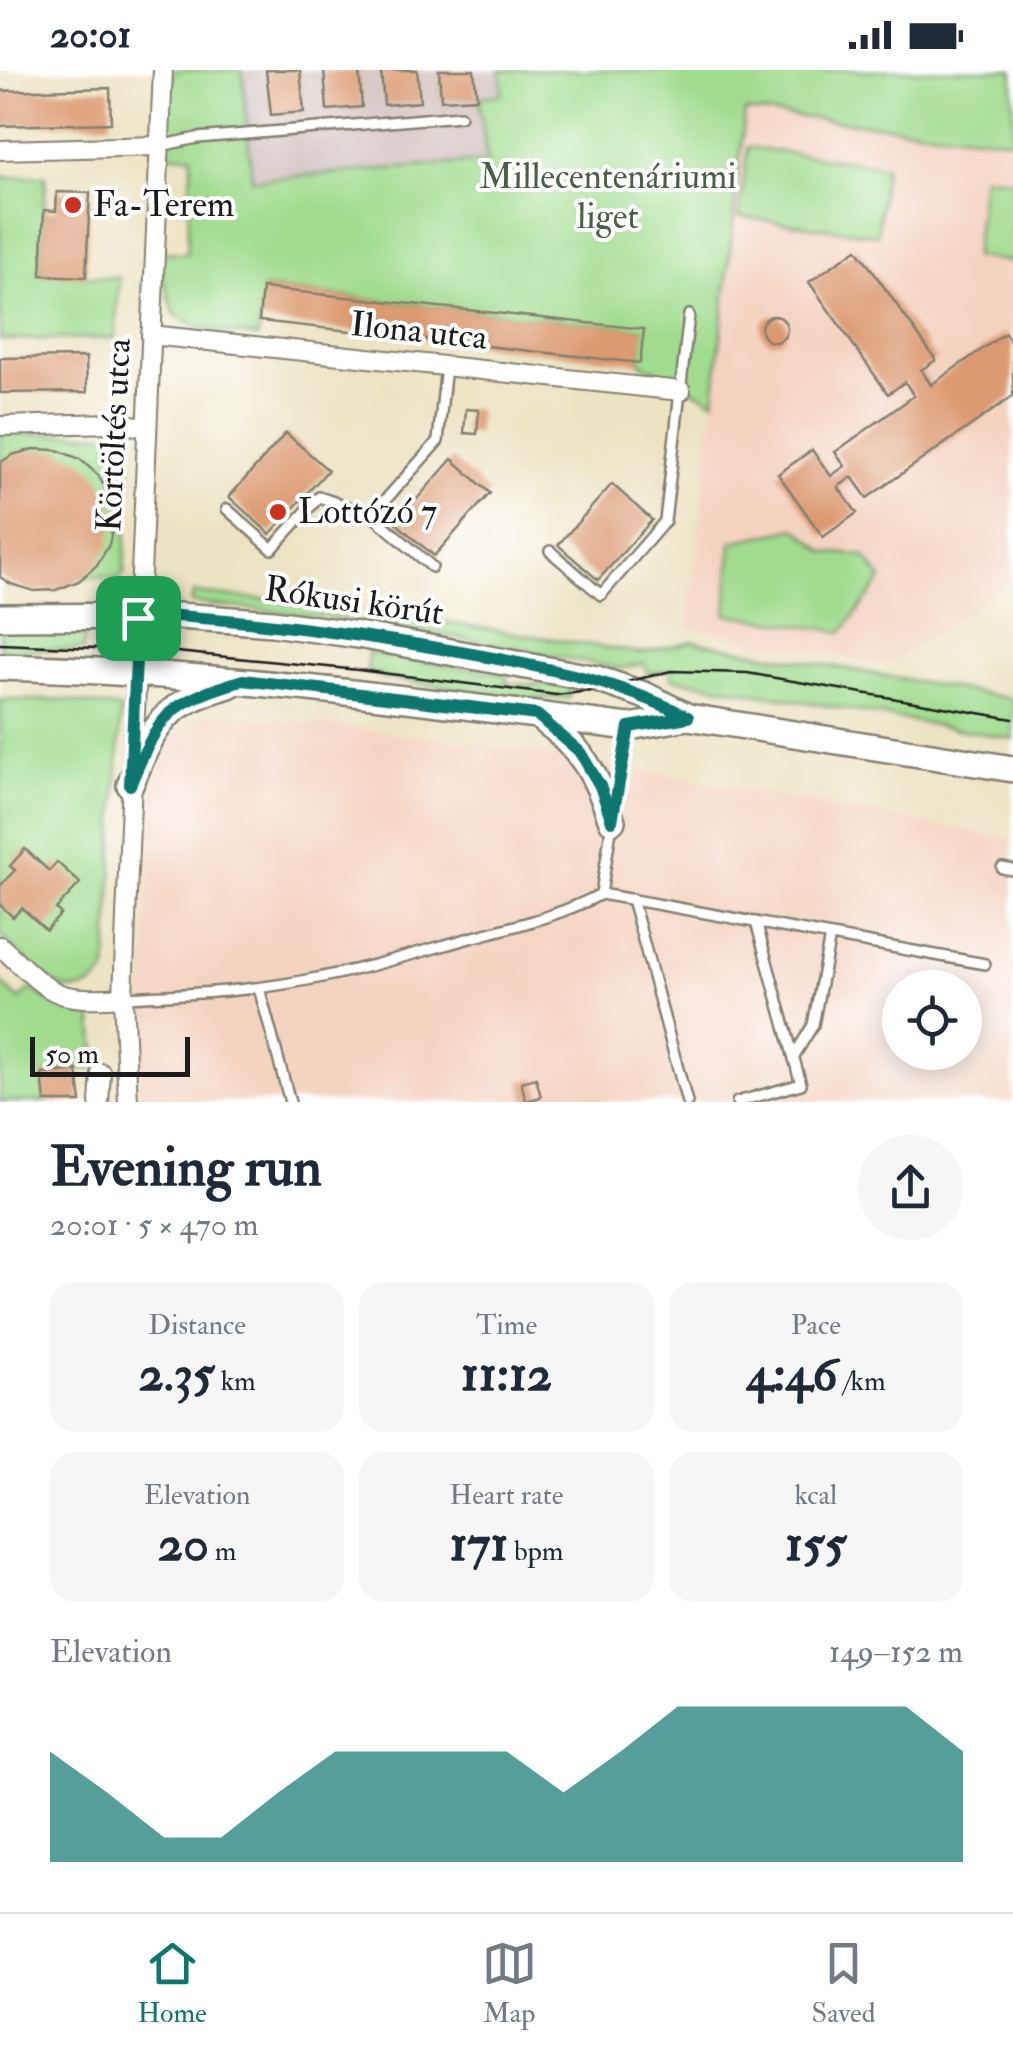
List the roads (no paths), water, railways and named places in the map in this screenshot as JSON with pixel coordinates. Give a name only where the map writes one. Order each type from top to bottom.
[{"type":"main road","name":"Rókusi körút","points":[[0,617],[178,616],[290,626],[486,656],[606,682],[688,717],[1013,769]]},
{"type":"main road","name":"Rókusi körút","points":[[0,667],[136,671],[243,680],[629,727],[688,717]]},
{"type":"main road","points":[[130,785],[162,718],[200,694],[243,680]]},
{"type":"main road","points":[[606,682],[629,727]]},
{"type":"main road","points":[[537,715],[580,752],[600,786],[612,821]]},
{"type":"street","name":"Körtöltés utca","points":[[128,1102],[123,998],[130,785],[163,70]]},
{"type":"street","points":[[0,150],[160,146]]},
{"type":"street","name":"Ilona utca","points":[[151,334],[681,391]]},
{"type":"street","points":[[0,426],[113,423],[146,427]]},
{"type":"street","points":[[0,946],[50,991],[71,1000],[123,998]]},
{"type":"street","points":[[100,1102],[101,1072]]},
{"type":"lane","points":[[160,146],[197,138],[460,116]]},
{"type":"lane","points":[[550,552],[601,595],[664,521],[689,315]]},
{"type":"lane","points":[[372,516],[438,441],[446,366]]},
{"type":"lane","points":[[228,509],[272,549],[319,497],[372,516],[432,567]]},
{"type":"lane","points":[[601,894],[629,727]]},
{"type":"lane","points":[[123,998],[259,988],[369,967],[530,922],[580,906],[601,894],[985,964]]},
{"type":"lane","points":[[632,900],[687,1102]]},
{"type":"lane","points":[[737,1102],[801,1084],[756,922]]},
{"type":"lane","points":[[794,1056],[813,1025],[830,936]]},
{"type":"lane","points":[[259,988],[290,1102]]},
{"type":"tram line","points":[[0,644],[167,651],[556,695],[590,691],[671,671],[747,673],[1013,719]]},
{"type":"place","name":"Fa-Terem","points":[[73,205]]},
{"type":"place","name":"Lottózó 7","points":[[278,512]]},
{"type":"park label","name":"Millecentenáriumi liget","points":[[608,197]]}]
